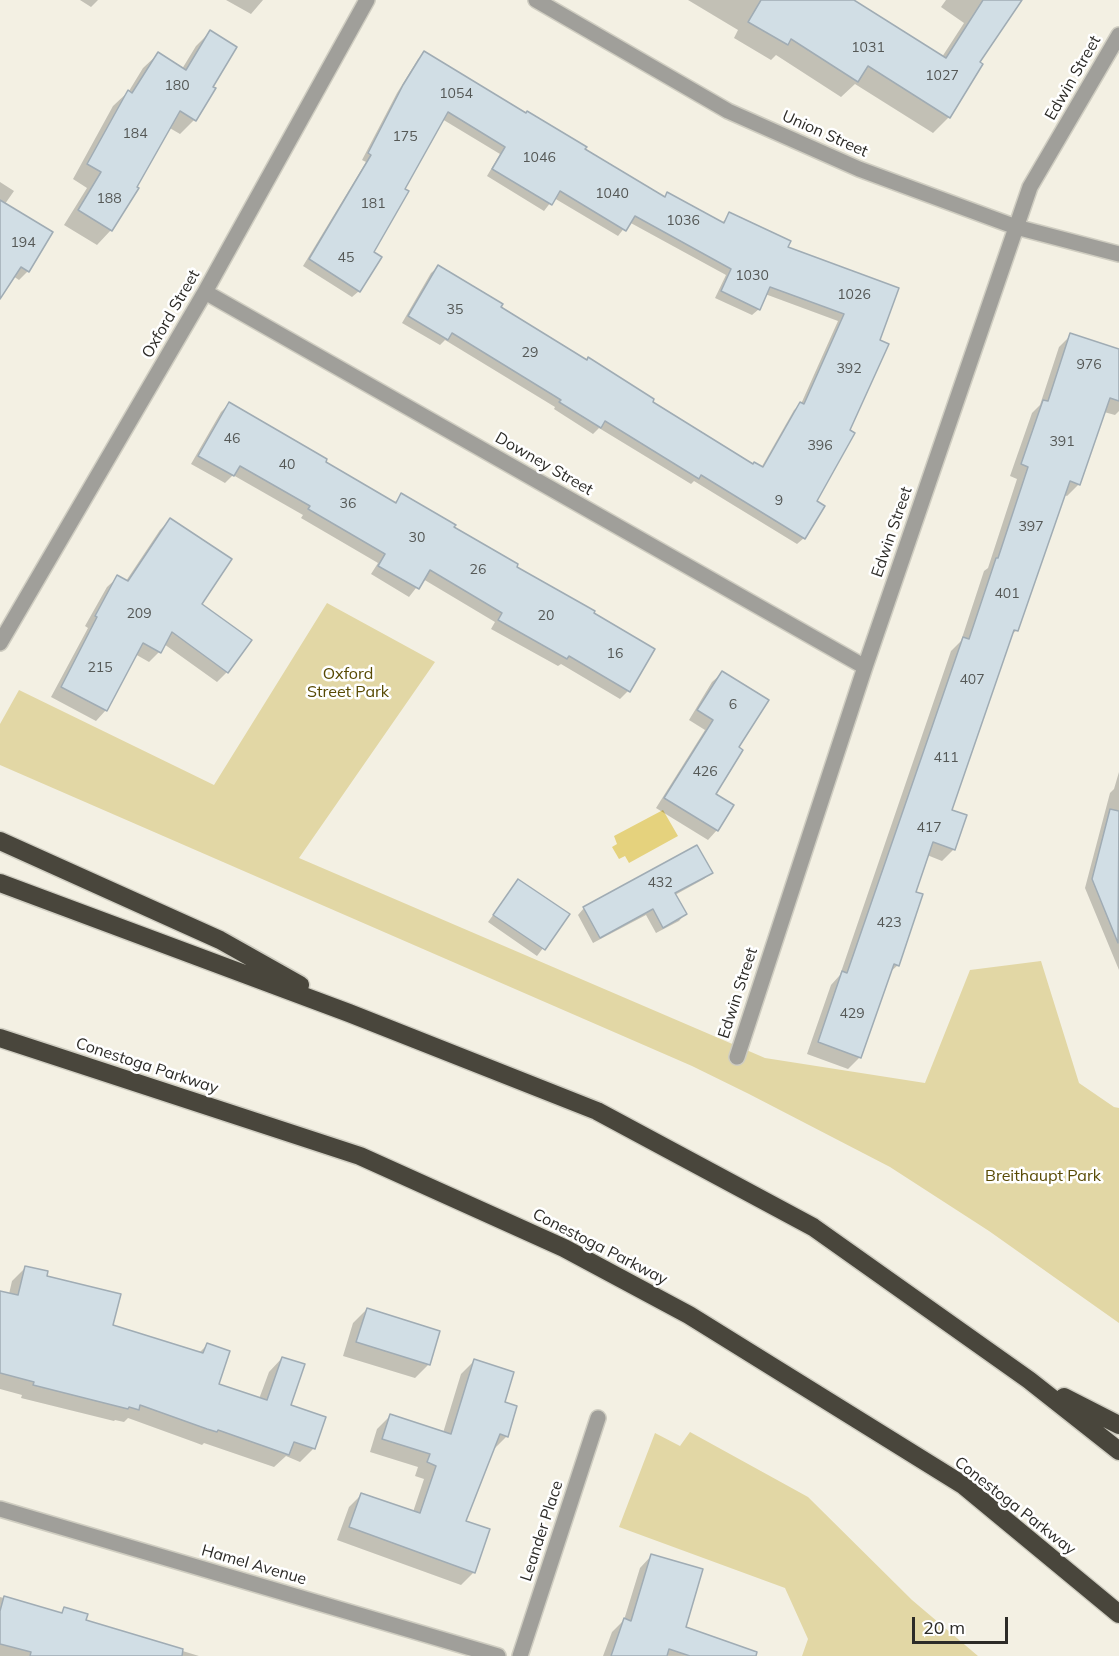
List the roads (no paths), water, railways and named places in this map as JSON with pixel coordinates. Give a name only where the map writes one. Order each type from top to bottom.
[{"type":"highway","points":[[0,841],[220,940],[349,1013]]},
{"type":"highway","points":[[0,883],[349,1013],[597,1111],[803,1221],[1029,1380],[1119,1451]]},
{"type":"highway","name":"Conestoga Parkway","points":[[0,1038],[360,1156],[564,1248],[689,1315],[963,1485],[1119,1614]]},
{"type":"highway","points":[[1029,1380],[1119,1425]]},
{"type":"street","name":"Oxford Street","points":[[0,643],[206,292],[367,0]]},
{"type":"street","name":"Union Street","points":[[536,0],[728,111],[859,169],[1016,227],[1119,254]]},
{"type":"street","name":"Edwin Street","points":[[737,1057],[865,667],[1030,187],[1119,35]]},
{"type":"street","name":"Downey Street","points":[[206,292],[865,667]]},
{"type":"street","name":"Leander Place","points":[[520,1656],[598,1418]]},
{"type":"street","name":"Hamel Avenue","points":[[0,1509],[498,1656]]},
{"type":"park label","name":"Oxford Street Park","points":[[348,683]]},
{"type":"park label","name":"Breithaupt Park","points":[[1043,1176]]}]
